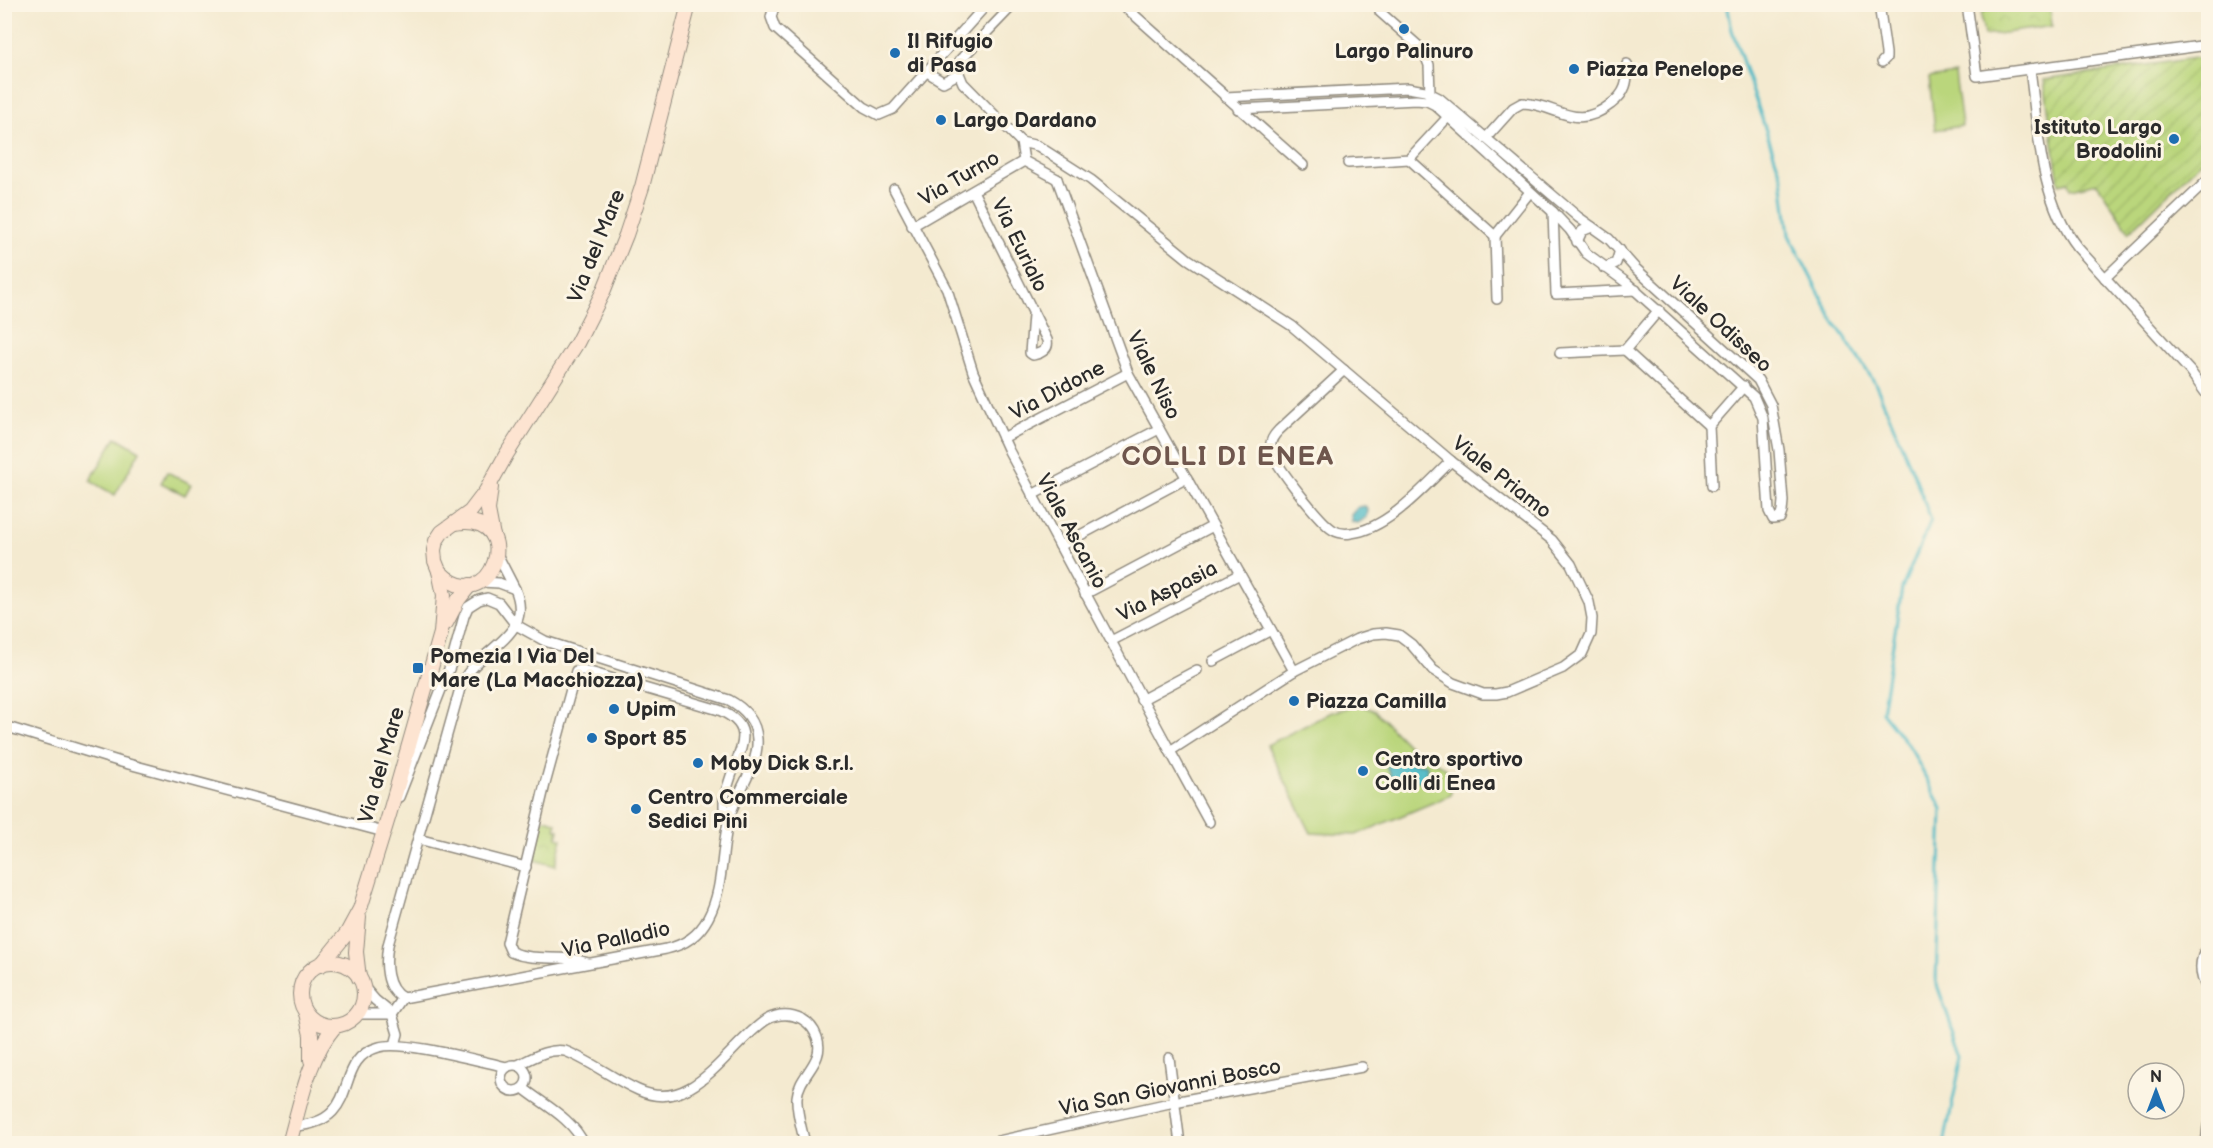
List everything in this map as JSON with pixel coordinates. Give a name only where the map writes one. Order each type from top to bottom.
[{"type":"main road","name":"Via del Mare","points":[[321,965],[347,933],[360,909],[441,633],[444,601],[440,572],[435,561],[436,541],[442,532],[476,506],[492,482],[506,455],[577,343],[611,275],[642,187],[689,4]]},
{"type":"main road","name":"Via del Mare","points":[[441,633],[458,600],[475,583],[489,575],[495,566],[498,555],[497,546],[488,510],[492,482]]},
{"type":"main road","points":[[455,523],[476,523],[486,528],[493,536]]},
{"type":"main road","points":[[440,572],[453,582],[475,583]]},
{"type":"main road","name":"Via del Mare","points":[[360,909],[356,952],[361,982]]},
{"type":"main road","points":[[306,1013],[319,1023],[335,1026],[351,1020],[362,1005],[361,982],[352,969],[342,964],[321,965],[312,969],[301,985],[300,995],[311,1035],[311,1065]]},
{"type":"main road","points":[[289,1143],[311,1065],[323,1042],[335,1026]]},
{"type":"street","points":[[775,4],[771,17],[773,26],[876,115],[882,115],[893,109],[987,4]]},
{"type":"street","points":[[1014,4],[960,60],[958,74],[965,85],[1021,142],[1024,161],[1057,179],[1069,166]]},
{"type":"street","points":[[1122,4],[1303,165]]},
{"type":"street","points":[[1879,4],[1886,55],[1882,62]]},
{"type":"street","points":[[1967,4],[1977,76],[2208,45]]},
{"type":"street","points":[[1380,12],[1425,53],[1430,69],[1430,93]]},
{"type":"street","points":[[1486,138],[1513,108],[1522,103],[1578,118],[1594,115],[1608,107],[1623,92],[1628,81],[1627,64]]},
{"type":"street","points":[[2030,69],[2045,172],[2057,214],[2072,240],[2190,371],[2208,396]]},
{"type":"street","points":[[927,72],[943,82],[958,74]]},
{"type":"street","name":"Viale Odisseo","points":[[1225,97],[1408,88],[1430,93],[1578,217],[1609,239],[1635,268],[1752,372],[1768,398],[1773,415],[1781,471],[1783,510],[1781,516],[1776,520],[1771,517],[1769,511],[1762,413],[1757,401],[1744,386],[1636,290],[1586,253],[1553,212],[1431,103],[1422,100],[1238,109]]},
{"type":"street","points":[[1371,90],[1373,102]]},
{"type":"street","points":[[1348,163],[1409,159],[1448,117]]},
{"type":"street","name":"Viale Priamo","points":[[1021,142],[1038,146],[1101,187],[1188,259],[1288,323],[1451,461],[1543,532],[1568,559],[1585,590],[1591,614],[1591,634],[1582,654],[1563,668],[1496,694],[1480,693],[1445,679],[1433,670],[1407,641],[1390,633],[1361,637],[1294,670]]},
{"type":"street","points":[[1409,159],[1495,236]]},
{"type":"street","name":"Via Turno","points":[[912,226],[1024,161]]},
{"type":"street","name":"Viale Niso","points":[[1057,179],[1128,372],[1294,670]]},
{"type":"street","points":[[2105,279],[2208,180]]},
{"type":"street","name":"Viale Ascanio","points":[[894,189],[947,289],[971,366],[1003,438],[1141,700],[1209,822]]},
{"type":"street","name":"Via Eurialo","points":[[974,191],[1033,315]]},
{"type":"street","points":[[1497,299],[1495,236],[1530,192]]},
{"type":"street","points":[[1553,212],[1556,294],[1636,290]]},
{"type":"street","points":[[1577,242],[1582,231],[1592,227]]},
{"type":"street","points":[[1604,268],[1616,263],[1620,250]]},
{"type":"street","points":[[1624,350],[1659,310]]},
{"type":"street","points":[[1680,329],[1690,318]]},
{"type":"street","points":[[1560,353],[1624,350],[1708,426],[1712,486]]},
{"type":"street","points":[[1344,370],[1279,430],[1271,444],[1275,459],[1309,506],[1331,529],[1350,533],[1380,522],[1398,510],[1451,461]]},
{"type":"street","name":"Via Didone","points":[[1003,438],[1128,372]]},
{"type":"street","points":[[1708,426],[1744,386]]},
{"type":"street","points":[[1032,495],[1159,429]]},
{"type":"street","points":[[1060,546],[1187,478]]},
{"type":"street","points":[[1085,594],[1213,526]]},
{"type":"street","points":[[392,1014],[400,996],[387,973],[387,954],[462,680],[516,625],[520,607],[515,589],[498,555]]},
{"type":"street","name":"Via Aspasia","points":[[1111,641],[1240,574]]},
{"type":"street","points":[[475,583],[499,583],[515,589]]},
{"type":"street","name":"Via Palladio","points":[[375,1000],[590,963],[683,944],[697,933],[708,919],[714,903],[730,814],[757,749],[755,726],[741,707],[711,692],[552,643],[516,625],[501,605],[492,600],[477,600],[468,607],[441,691],[404,787],[389,815]]},
{"type":"street","points":[[1213,661],[1271,630]]},
{"type":"street","points":[[590,963],[566,957],[530,958],[510,950],[507,936],[574,674],[578,670],[583,670],[719,710],[733,718],[742,730],[744,743],[724,798],[724,807],[730,814]]},
{"type":"street","points":[[1141,700],[1197,670]]},
{"type":"street","points":[[1170,750],[1294,670]]},
{"type":"street","points":[[4,726],[130,765],[384,832]]},
{"type":"street","points":[[418,838],[526,867]]},
{"type":"street","points":[[2208,946],[2200,964],[2201,975],[2208,989]]},
{"type":"street","points":[[361,982],[375,1000],[392,1014],[398,1034],[395,1045]]},
{"type":"street","points":[[357,1014],[392,1014]]},
{"type":"street","points":[[294,1125],[312,1124],[327,1117],[339,1104],[350,1074],[361,1057],[371,1049],[395,1045],[505,1069],[546,1052],[566,1051],[639,1091],[658,1096],[672,1096],[697,1084],[763,1022],[778,1015],[792,1016],[808,1023],[819,1043],[817,1060],[801,1084],[798,1096],[805,1143]]},
{"type":"street","points":[[1169,1058],[1180,1143]]},
{"type":"street","points":[[505,1069],[501,1079],[507,1090],[515,1092],[523,1088],[527,1080],[525,1070],[518,1065]]},
{"type":"street","name":"Via San Giovanni Bosco","points":[[985,1143],[1174,1102],[1362,1067]]},
{"type":"street","points":[[523,1088],[573,1127],[584,1143]]},
{"type":"street","points":[[2206,1143],[2208,1126]]},
{"type":"green space","points":[[2021,5],[2025,9],[2050,6],[2052,26],[1984,36],[1981,15],[1987,7]]},
{"type":"green space","points":[[2208,56],[2208,155],[2129,232],[2097,183],[2070,189],[2068,182],[2059,184],[2044,80]]},
{"type":"green space","points":[[1955,74],[1962,126],[1935,130],[1929,78]]},
{"type":"green space","points":[[116,437],[140,451],[115,495],[90,481]]},
{"type":"green space","points":[[167,472],[191,484],[185,495],[161,483]]},
{"type":"green space","name":"Centro sportivo Colli di Enea","points":[[1360,705],[1375,711],[1414,751],[1444,767],[1450,775],[1451,795],[1356,835],[1311,833],[1267,745],[1332,712]]},
{"type":"green space","points":[[546,819],[557,823],[555,828],[559,830],[557,837],[562,839],[555,866],[531,859],[541,821]]},
{"type":"water","points":[[1365,506],[1368,510],[1367,517],[1358,523],[1352,522],[1351,515],[1358,507]]},
{"type":"water","points":[[1392,760],[1427,765],[1425,782],[1390,777],[1386,767],[1392,764]]},
{"type":"waterway","points":[[1727,4],[1732,30],[1782,178],[1789,235],[1833,320],[1875,383],[1931,520],[1902,588],[1882,712],[1911,749],[1942,809],[1936,982],[1962,1056],[1944,1144]]},
{"type":"place","name":"Largo Palinuro","points":[[1404,29]]},
{"type":"place","name":"Il Rifugio di Pasa","points":[[895,53]]},
{"type":"place","name":"Piazza Penelope","points":[[1574,69]]},
{"type":"place","name":"Largo Dardano","points":[[941,120]]},
{"type":"place","name":"Istituto Largo Brodolini","points":[[2174,139]]},
{"type":"place","name":"Pomezia | Via Del Mare (La Macchiozza)","points":[[418,668]]},
{"type":"place","name":"Piazza Camilla","points":[[1294,701]]},
{"type":"place","name":"Upim","points":[[614,709]]},
{"type":"place","name":"Sport 85","points":[[592,738]]},
{"type":"place","name":"Moby Dick S.r.l.","points":[[698,763]]},
{"type":"place","name":"Centro sportivo Colli di Enea","points":[[1363,771]]},
{"type":"place","name":"Centro Commerciale Sedici Pini","points":[[636,809]]},
{"type":"district","name":"COLLI DI ENEA","points":[[1228,456]]}]
